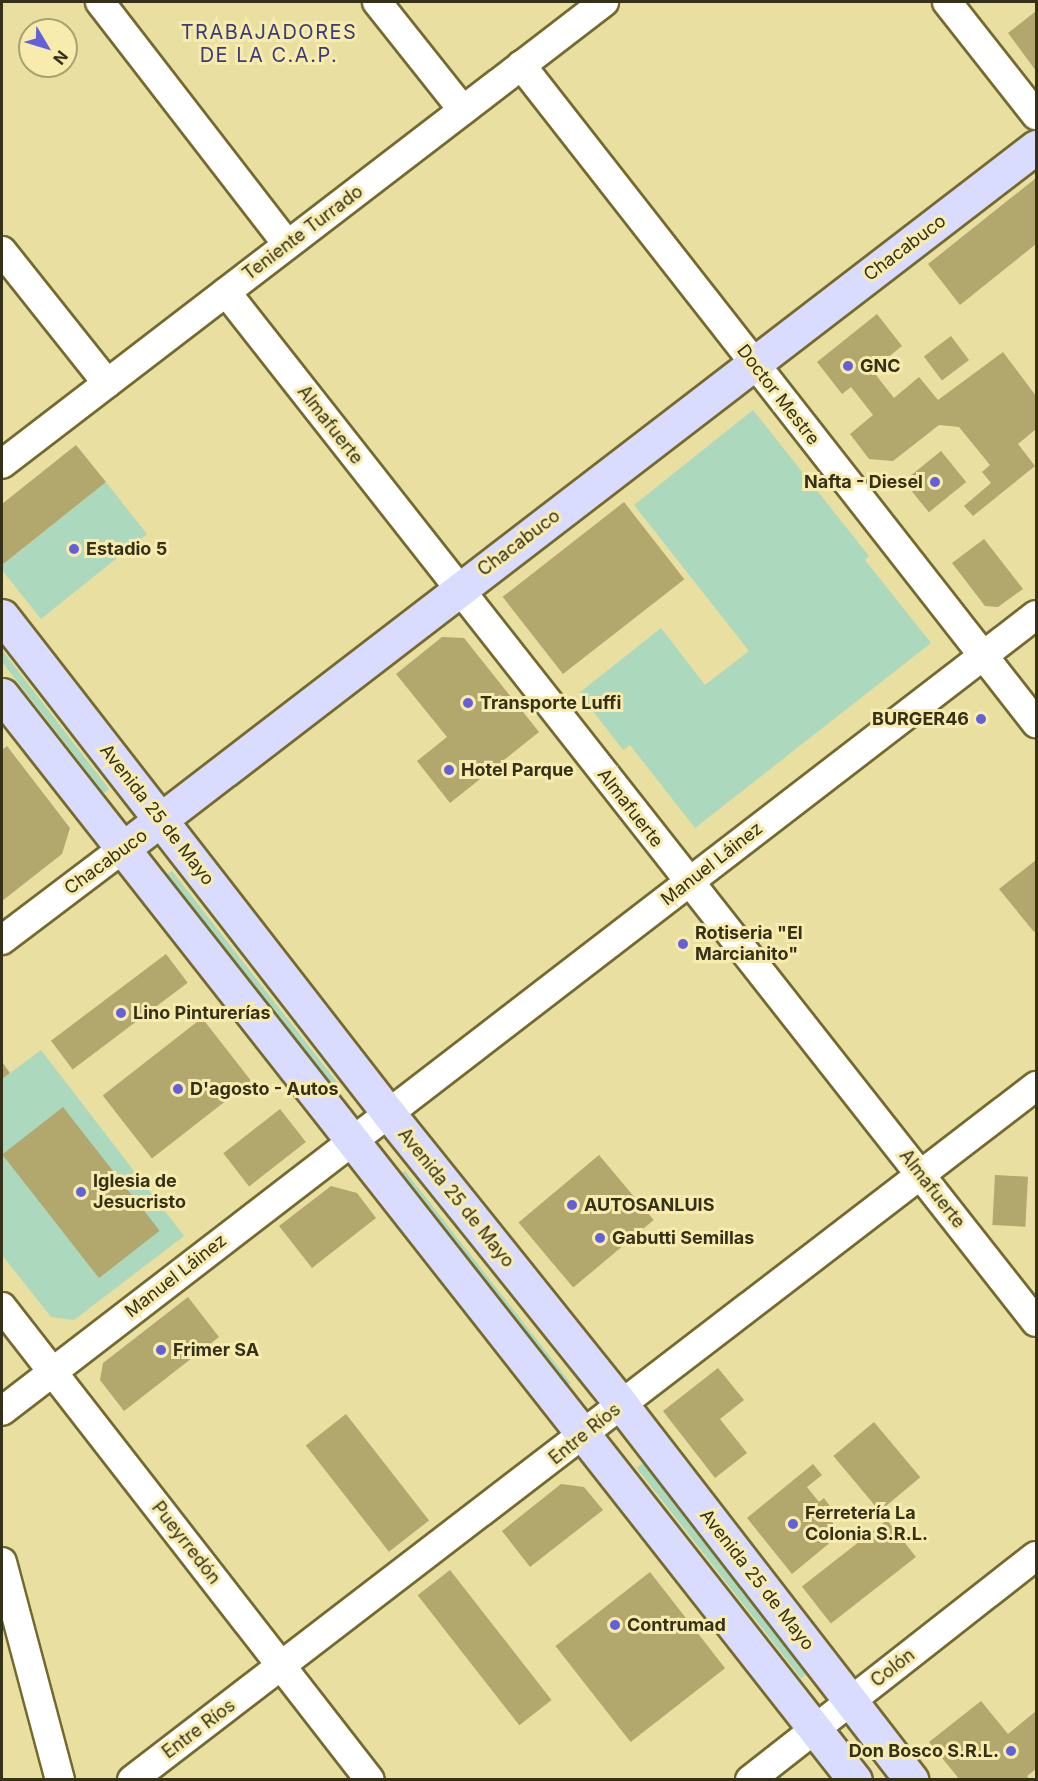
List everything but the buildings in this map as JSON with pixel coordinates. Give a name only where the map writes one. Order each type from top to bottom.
[{"type":"main road","name":"Chacabuco","points":[[121,850],[162,821],[458,590],[1036,147]]},
{"type":"main road","name":"Avenida 25 de Mayo","points":[[2,616],[389,1114],[621,1404],[912,1779]]},
{"type":"main road","points":[[2,696],[121,850],[855,1779]]},
{"type":"street","points":[[100,2],[287,244]]},
{"type":"street","points":[[377,2],[462,110]]},
{"type":"street","name":"Teniente Turrado","points":[[2,464],[604,2]]},
{"type":"street","points":[[947,2],[1036,115]]},
{"type":"street","name":"Doctor Mestre","points":[[521,65],[1036,723]]},
{"type":"street","points":[[2,250],[107,383]]},
{"type":"street","name":"Almafuerte","points":[[226,292],[458,590],[1036,1322]]},
{"type":"street","name":"Manuel Láinez","points":[[2,1411],[1036,615]]},
{"type":"street","name":"Chacabuco","points":[[2,940],[121,850]]},
{"type":"street","name":"Entre Ríos","points":[[132,1779],[584,1436],[621,1404],[1036,1086]]},
{"type":"street","name":"Pueyrredón","points":[[2,1307],[370,1779]]},
{"type":"street","name":"Colón","points":[[750,1779],[1036,1556]]},
{"type":"street","points":[[2,1562],[60,1779]]},
{"type":"green space","points":[[753,410],[869,556],[865,560],[931,643],[695,828],[630,745],[623,750],[579,693],[661,628],[705,685],[749,651],[634,505]]},
{"type":"green space","name":"Estadio 5","points":[[106,482],[147,534],[41,619],[2,570],[2,565]]},
{"type":"green space","points":[[2,650],[109,789],[104,793],[2,662]]},
{"type":"green space","points":[[172,871],[338,1083],[332,1087],[166,875]]},
{"type":"green space","points":[[41,1050],[184,1236],[74,1320],[51,1317],[2,1255],[2,1079]]},
{"type":"green space","points":[[405,1171],[571,1383],[564,1388],[399,1176]]},
{"type":"green space","points":[[643,1463],[807,1673],[801,1678],[637,1468]]},
{"type":"place","name":"GNC","points":[[848,366]]},
{"type":"place","name":"Nafta - Diesel","points":[[935,482]]},
{"type":"place","name":"Estadio 5","points":[[74,549]]},
{"type":"place","name":"Transporte Luffi","points":[[468,703]]},
{"type":"place","name":"BURGER46","points":[[981,719]]},
{"type":"place","name":"Hotel Parque","points":[[449,770]]},
{"type":"place","name":"Rotiseria \"El Marcianito\"","points":[[683,944]]},
{"type":"place","name":"Lino Pinturerías","points":[[121,1013]]},
{"type":"place","name":"D'agosto - Autos","points":[[178,1089]]},
{"type":"place","name":"Iglesia de Jesucristo","points":[[81,1192]]},
{"type":"place","name":"AUTOSANLUIS","points":[[572,1205]]},
{"type":"place","name":"Gabutti Semillas","points":[[600,1238]]},
{"type":"place","name":"Frimer SA","points":[[161,1350]]},
{"type":"place","name":"Ferretería La Colonia S.R.L.","points":[[793,1524]]},
{"type":"place","name":"Contrumad","points":[[615,1625]]},
{"type":"place","name":"Don Bosco S.R.L.","points":[[1011,1751]]},
{"type":"district","name":"TRABAJADORES DE LA C.A.P.","points":[[269,44]]}]
